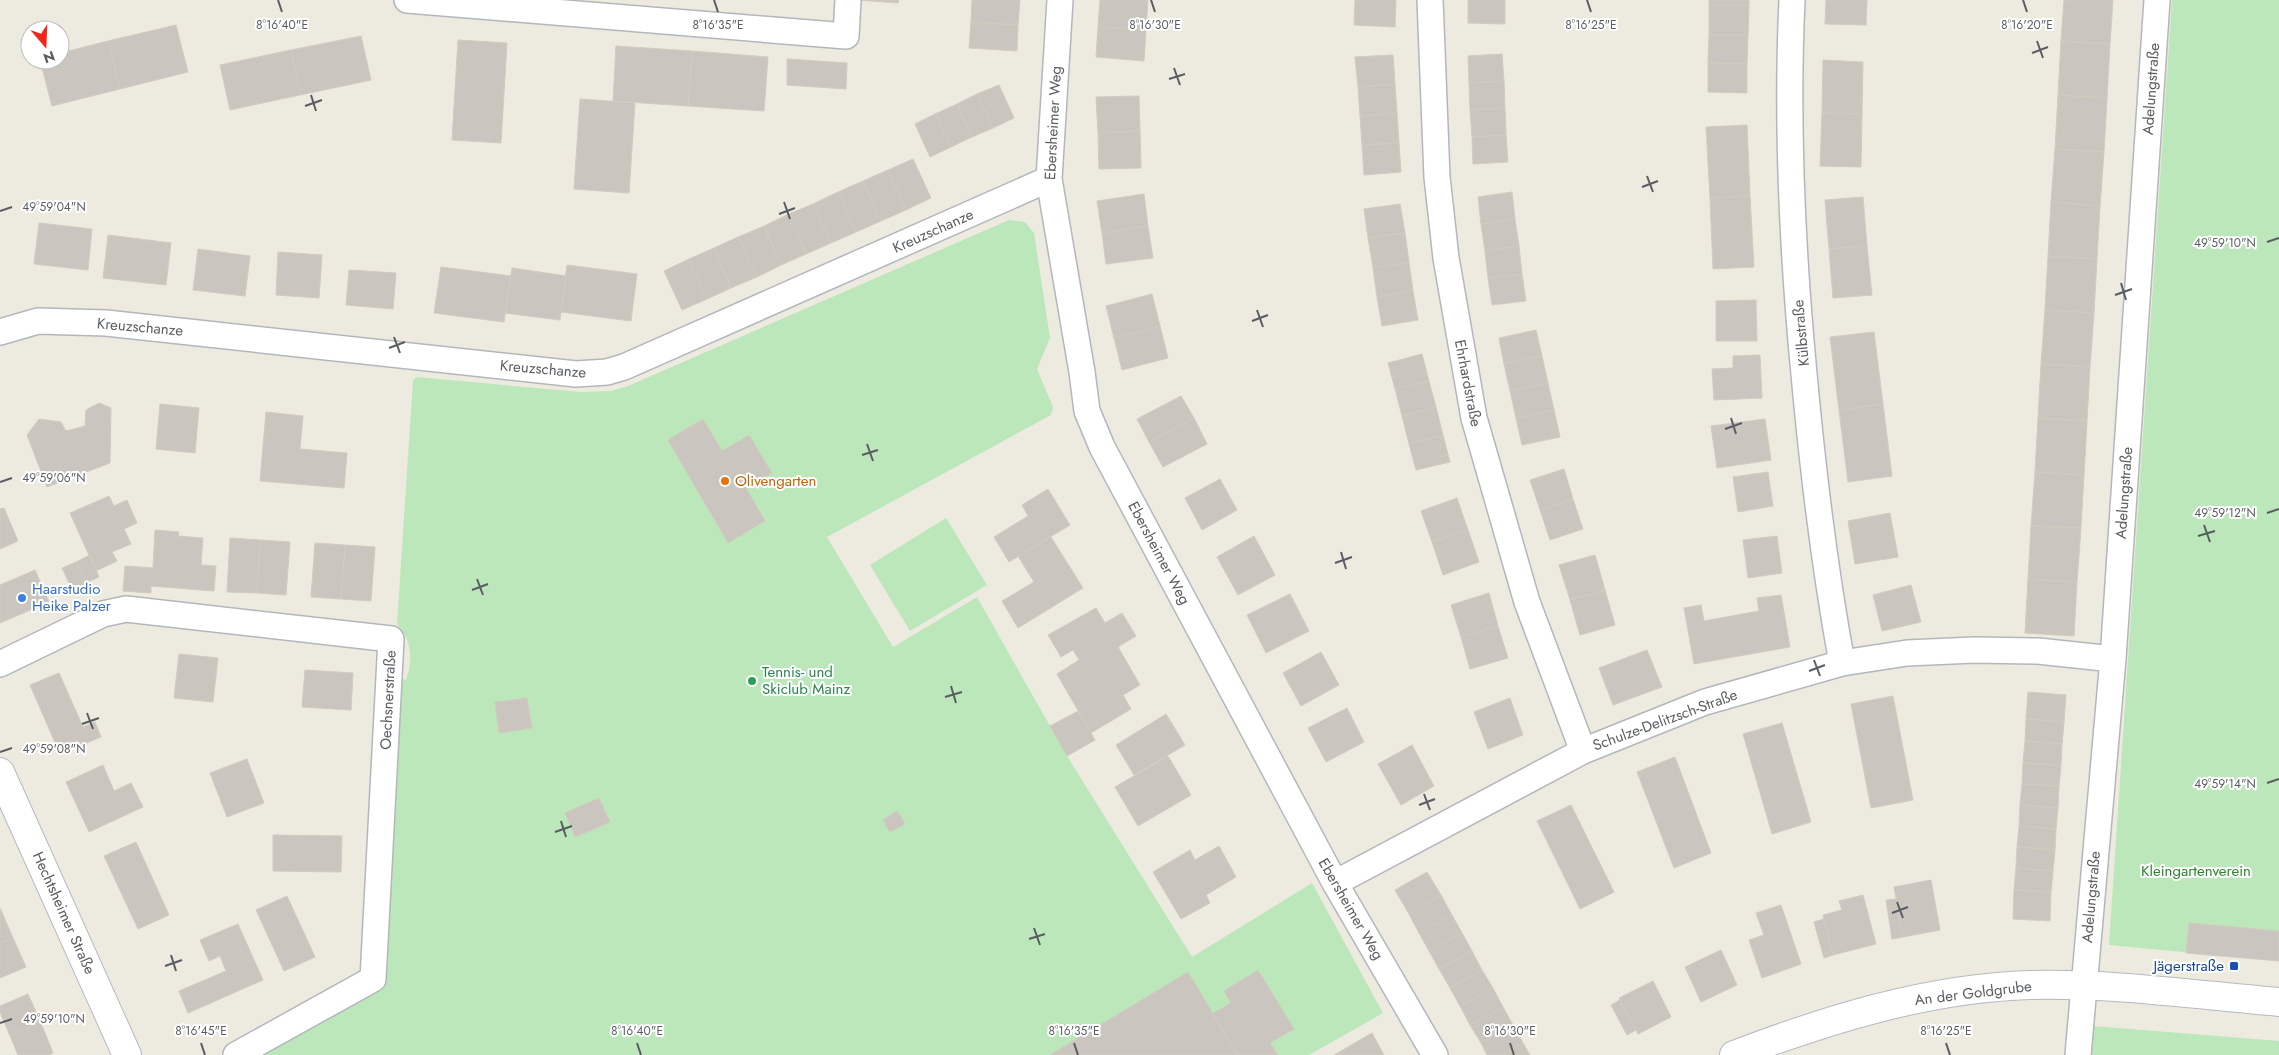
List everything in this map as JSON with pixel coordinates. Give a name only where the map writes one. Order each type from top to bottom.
[{"type":"street","points":[[406,0],[846,36],[848,0]]},
{"type":"street","name":"Ebersheimer Weg","points":[[1060,0],[1049,179],[1087,411],[1102,447],[1335,882],[1435,1055]]},
{"type":"street","name":"Ehrhardstraße","points":[[1430,0],[1438,186],[1446,258],[1474,418],[1528,602],[1583,751]]},
{"type":"street","name":"Külbstraße","points":[[1792,0],[1788,122],[1795,264],[1816,498],[1826,575],[1842,663]]},
{"type":"street","name":"Adelungstraße","points":[[2078,1055],[2082,985],[2112,659],[2157,0]]},
{"type":"street","name":"Kreuzschanze","points":[[0,332],[38,322],[106,323],[576,374],[607,372],[624,367],[726,323],[1049,179]]},
{"type":"street","name":"Oechsnerstraße","points":[[0,664],[103,614],[126,609],[391,639],[373,979],[236,1055]]},
{"type":"street","name":"Schulze-Delitzsch-Straße","points":[[1335,882],[1583,751],[1705,702],[1842,663],[1907,653],[1974,650],[2038,651],[2112,659]]},
{"type":"street","name":"Hechtsheimer Straße","points":[[0,772],[127,1055]]},
{"type":"street","name":"An der Goldgrube","points":[[1734,1055],[1829,1021],[1908,1002],[1969,991],[2029,985],[2082,985],[2279,1002]]},
{"type":"green space","name":"Kleingartenverein","points":[[2172,0],[2279,0],[2279,961],[2109,945]]},
{"type":"green space","name":"Tennis- und Skiclub Mainz","points":[[1009,220],[1025,222],[1034,233],[1050,338],[1037,369],[1053,407],[1051,415],[827,537],[893,647],[977,597],[1067,756],[1192,957],[1312,883],[1383,1013],[1309,1055],[260,1055],[382,975],[402,679],[406,680],[410,665],[408,643],[397,624],[413,381],[416,377],[580,392],[611,391],[628,386]]},
{"type":"green space","points":[[946,518],[987,585],[910,631],[870,565]]},
{"type":"green space","points":[[2093,1026],[2279,1041],[2279,1055],[2092,1055]]},
{"type":"building","points":[[858,0],[899,0],[898,3]]},
{"type":"building","points":[[972,0],[1020,0],[1018,25],[971,22]]},
{"type":"building","points":[[1100,0],[1148,0],[1146,30],[1098,27]]},
{"type":"building","points":[[1355,0],[1396,0],[1395,27],[1354,25]]},
{"type":"building","points":[[1468,0],[1505,0],[1505,24],[1468,23]]},
{"type":"building","points":[[1709,0],[1749,0],[1749,6],[1709,6]]},
{"type":"building","points":[[1826,0],[1867,0],[1866,25],[1825,24]]},
{"type":"building","points":[[2064,0],[2113,0],[2110,44],[2061,41]]},
{"type":"building","points":[[1709,6],[1749,6],[1748,35],[1709,35]]},
{"type":"building","points":[[971,22],[1018,25],[1017,51],[969,48]]},
{"type":"building","points":[[176,25],[188,72],[120,89],[108,41]]},
{"type":"building","points":[[1098,27],[1146,30],[1144,61],[1096,57]]},
{"type":"building","points":[[1709,35],[1748,35],[1747,64],[1708,63]]},
{"type":"building","points":[[361,36],[371,80],[300,95],[291,50]]},
{"type":"building","points":[[458,40],[507,43],[501,143],[452,140]]},
{"type":"building","points":[[108,41],[120,89],[52,106],[43,70],[70,70],[70,50]]},
{"type":"building","points":[[2061,41],[2110,44],[2107,98],[2058,95]]},
{"type":"building","points":[[616,46],[692,51],[688,106],[613,101]]},
{"type":"building","points":[[291,50],[300,95],[230,110],[220,65]]},
{"type":"building","points":[[692,51],[768,57],[764,111],[688,106]]},
{"type":"building","points":[[1502,54],[1504,81],[1469,83],[1468,56]]},
{"type":"building","points":[[1393,55],[1395,84],[1358,87],[1355,57]]},
{"type":"building","points":[[787,59],[847,63],[846,89],[787,85]]},
{"type":"building","points":[[1823,60],[1863,62],[1862,114],[1822,113]]},
{"type":"building","points":[[1708,63],[1747,64],[1747,93],[1708,92]]},
{"type":"building","points":[[1504,81],[1505,108],[1470,110],[1469,83]]},
{"type":"building","points":[[1395,84],[1397,113],[1360,116],[1358,87]]},
{"type":"building","points":[[999,85],[1014,118],[993,128],[977,94]]},
{"type":"building","points":[[977,94],[993,128],[972,137],[957,104]]},
{"type":"building","points":[[2058,95],[2107,98],[2104,152],[2055,149]]},
{"type":"building","points":[[1139,96],[1140,131],[1098,133],[1096,97]]},
{"type":"building","points":[[580,99],[635,103],[629,193],[574,189]]},
{"type":"building","points":[[957,104],[972,137],[951,147],[935,114]]},
{"type":"building","points":[[1505,108],[1506,135],[1472,137],[1470,110]]},
{"type":"building","points":[[1397,113],[1399,143],[1362,145],[1360,116]]},
{"type":"building","points":[[1822,113],[1862,114],[1861,167],[1820,166]]},
{"type":"building","points":[[935,114],[951,147],[930,157],[915,124]]},
{"type":"building","points":[[1747,125],[1750,196],[1710,198],[1706,127]]},
{"type":"building","points":[[1140,131],[1141,168],[1099,169],[1098,133]]},
{"type":"building","points":[[1506,135],[1508,162],[1473,164],[1472,137]]},
{"type":"building","points":[[1399,143],[1401,172],[1364,175],[1362,145]]},
{"type":"building","points":[[2055,149],[2104,152],[2100,206],[2051,202]]},
{"type":"building","points":[[913,159],[931,198],[906,210],[888,170]]},
{"type":"building","points":[[888,170],[906,210],[881,221],[863,181]]},
{"type":"building","points":[[863,181],[881,221],[856,232],[838,192]]},
{"type":"building","points":[[838,192],[856,232],[831,243],[813,204]]},
{"type":"building","points":[[1512,192],[1515,219],[1481,224],[1478,197]]},
{"type":"building","points":[[1144,194],[1148,226],[1102,233],[1097,201]]},
{"type":"building","points":[[1750,196],[1754,267],[1713,269],[1710,198]]},
{"type":"building","points":[[1863,197],[1867,246],[1829,249],[1825,200]]},
{"type":"building","points":[[2051,202],[2100,206],[2097,259],[2048,256]]},
{"type":"building","points":[[813,204],[831,243],[806,254],[789,214]]},
{"type":"building","points":[[1400,204],[1405,233],[1368,238],[1364,209]]},
{"type":"building","points":[[789,214],[806,254],[781,265],[764,226]]},
{"type":"building","points":[[1515,219],[1519,246],[1485,251],[1481,224]]},
{"type":"building","points":[[39,223],[92,229],[88,270],[34,264]]},
{"type":"building","points":[[764,226],[781,265],[757,277],[738,237]]},
{"type":"building","points":[[1148,226],[1153,258],[1106,264],[1102,233]]},
{"type":"building","points":[[1405,233],[1409,262],[1373,268],[1368,238]]},
{"type":"building","points":[[108,235],[171,243],[166,285],[103,278]]},
{"type":"building","points":[[738,237],[757,277],[731,288],[714,248]]},
{"type":"building","points":[[1519,246],[1522,274],[1488,278],[1485,251]]},
{"type":"building","points":[[1867,246],[1872,295],[1833,298],[1829,249]]},
{"type":"building","points":[[714,248],[731,288],[707,299],[689,259]]},
{"type":"building","points":[[198,249],[250,256],[245,296],[193,290]]},
{"type":"building","points":[[278,252],[322,255],[319,298],[276,295]]},
{"type":"building","points":[[2048,256],[2097,259],[2094,313],[2045,310]]},
{"type":"building","points":[[689,259],[707,299],[682,310],[664,271]]},
{"type":"building","points":[[1409,262],[1413,291],[1377,297],[1373,268]]},
{"type":"building","points":[[567,265],[637,274],[631,321],[561,312]]},
{"type":"building","points":[[441,267],[511,276],[504,322],[434,313]]},
{"type":"building","points":[[512,268],[566,276],[560,320],[505,313]]},
{"type":"building","points":[[349,270],[396,273],[393,309],[346,305]]},
{"type":"building","points":[[1522,274],[1526,301],[1492,305],[1488,278]]},
{"type":"building","points":[[1413,291],[1418,320],[1382,326],[1377,297]]},
{"type":"building","points":[[1152,294],[1160,326],[1114,338],[1106,306]]},
{"type":"building","points":[[1756,300],[1757,341],[1716,341],[1716,301]]},
{"type":"building","points":[[2045,310],[2094,313],[2090,367],[2041,364]]},
{"type":"building","points":[[1160,326],[1168,358],[1122,370],[1114,338]]},
{"type":"building","points":[[1536,330],[1542,356],[1504,364],[1499,338]]},
{"type":"building","points":[[1874,332],[1883,404],[1839,410],[1830,337]]},
{"type":"building","points":[[1422,354],[1429,381],[1395,389],[1388,363]]},
{"type":"building","points":[[1760,355],[1762,398],[1714,400],[1712,369],[1733,368],[1733,356]]},
{"type":"building","points":[[1542,356],[1548,383],[1510,391],[1504,364]]},
{"type":"building","points":[[2041,364],[2090,367],[2087,421],[2038,418]]},
{"type":"building","points":[[1429,381],[1436,407],[1402,416],[1395,389]]},
{"type":"building","points":[[1548,383],[1554,410],[1516,418],[1510,391]]},
{"type":"building","points":[[1181,396],[1194,418],[1149,442],[1137,419]]},
{"type":"building","points":[[99,403],[111,408],[110,463],[47,487],[27,435],[39,419],[61,422],[66,431],[85,426],[86,410]]},
{"type":"building","points":[[160,404],[199,408],[195,453],[156,449]]},
{"type":"building","points":[[1883,404],[1892,476],[1848,482],[1839,410]]},
{"type":"building","points":[[1436,407],[1443,435],[1409,444],[1402,416]]},
{"type":"building","points":[[1554,410],[1560,437],[1522,445],[1516,418]]},
{"type":"building","points":[[266,412],[303,416],[300,449],[347,453],[344,488],[260,481]]},
{"type":"building","points":[[1194,418],[1207,444],[1163,467],[1149,442]]},
{"type":"building","points":[[2038,418],[2087,421],[2084,475],[2035,472]]},
{"type":"building","name":"Olivengarten","points":[[703,419],[722,451],[749,435],[772,473],[746,488],[765,521],[728,543],[668,440]]},
{"type":"building","points":[[1765,419],[1771,460],[1717,468],[1711,426]]},
{"type":"building","points":[[1443,435],[1450,462],[1416,470],[1409,444]]},
{"type":"building","points":[[1564,469],[1573,499],[1540,510],[1530,480]]},
{"type":"building","points":[[1768,472],[1773,506],[1738,512],[1733,477]]},
{"type":"building","points":[[2035,472],[2084,475],[2081,528],[2031,526]]},
{"type":"building","points":[[1220,479],[1237,510],[1202,530],[1185,498]]},
{"type":"building","points":[[1048,489],[1070,525],[1009,562],[994,537],[1028,516],[1022,505]]},
{"type":"building","points":[[109,496],[114,506],[127,500],[137,523],[124,529],[131,544],[112,552],[117,561],[96,571],[70,513]]},
{"type":"building","points":[[1457,498],[1468,530],[1432,542],[1421,511]]},
{"type":"building","points":[[1573,499],[1583,529],[1550,540],[1540,510]]},
{"type":"building","points":[[4,508],[18,541],[0,549],[0,509]]},
{"type":"building","points":[[1890,513],[1898,557],[1855,564],[1848,521]]},
{"type":"building","points":[[2031,526],[2081,528],[2077,582],[2028,579]]},
{"type":"building","points":[[155,530],[179,532],[178,536],[203,538],[201,565],[216,566],[214,591],[151,586],[151,593],[123,591],[125,566],[153,568]]},
{"type":"building","points":[[1468,530],[1479,562],[1443,575],[1432,542]]},
{"type":"building","points":[[1254,536],[1275,575],[1238,595],[1217,557]]},
{"type":"building","points":[[1777,536],[1782,573],[1748,578],[1743,540]]},
{"type":"building","points":[[1051,537],[1083,588],[1018,628],[1002,601],[1034,582],[1018,556]]},
{"type":"building","points":[[230,538],[260,540],[257,593],[227,592]]},
{"type":"building","points":[[260,540],[290,542],[286,595],[257,593]]},
{"type":"building","points":[[315,543],[345,545],[341,599],[311,597]]},
{"type":"building","points":[[345,545],[375,547],[371,601],[341,599]]},
{"type":"building","points":[[90,555],[99,577],[86,583],[76,562]]},
{"type":"building","points":[[1595,555],[1605,590],[1570,600],[1559,565]]},
{"type":"building","points":[[76,562],[86,583],[72,589],[62,568]]},
{"type":"building","points":[[35,570],[49,602],[0,623],[0,585]]},
{"type":"building","points":[[2028,579],[2077,582],[2074,636],[2025,633]]},
{"type":"building","points":[[1911,585],[1921,622],[1882,631],[1873,595]]},
{"type":"building","points":[[1605,590],[1615,625],[1580,635],[1570,600]]},
{"type":"building","points":[[1489,593],[1498,626],[1461,637],[1451,605]]},
{"type":"building","points":[[1290,594],[1309,631],[1266,653],[1247,615]]},
{"type":"building","points":[[1781,595],[1790,647],[1694,664],[1684,608],[1701,605],[1704,621],[1759,611],[1757,598]]},
{"type":"building","points":[[1096,608],[1105,623],[1122,613],[1136,636],[1118,647],[1140,685],[1123,695],[1131,709],[1091,733],[1057,674],[1079,660],[1073,650],[1061,657],[1048,635]]},
{"type":"building","points":[[1498,626],[1508,658],[1470,669],[1461,637]]},
{"type":"building","points":[[1647,650],[1662,687],[1613,705],[1599,668]]},
{"type":"building","points":[[1321,652],[1339,685],[1301,706],[1283,673]]},
{"type":"building","points":[[179,654],[218,658],[213,702],[174,698]]},
{"type":"building","points":[[305,670],[353,673],[351,710],[302,707]]},
{"type":"building","points":[[59,673],[83,727],[95,722],[101,737],[60,754],[30,685]]},
{"type":"building","points":[[2028,692],[2066,695],[2064,722],[2026,719]]},
{"type":"building","points":[[1893,696],[1913,800],[1871,808],[1851,704]]},
{"type":"building","points":[[527,698],[532,728],[499,733],[495,702]]},
{"type":"building","points":[[1510,698],[1523,735],[1488,749],[1474,712]]},
{"type":"building","points":[[1347,708],[1364,742],[1326,762],[1308,728]]},
{"type":"building","points":[[1078,711],[1095,740],[1067,756],[1050,726]]},
{"type":"building","points":[[1166,714],[1185,745],[1134,775],[1116,745]]},
{"type":"building","points":[[2026,719],[2064,722],[2062,744],[2025,741]]},
{"type":"building","points":[[1782,723],[1811,822],[1772,834],[1743,734]]},
{"type":"building","points":[[2025,741],[2062,744],[2061,765],[2023,763]]},
{"type":"building","points":[[1412,745],[1434,786],[1401,805],[1378,764]]},
{"type":"building","points":[[1168,756],[1191,795],[1138,826],[1115,787]]},
{"type":"building","points":[[1675,757],[1711,853],[1674,868],[1637,772]]},
{"type":"building","points":[[247,759],[264,803],[227,817],[210,773]]},
{"type":"building","points":[[2023,763],[2061,765],[2059,786],[2022,784]]},
{"type":"building","points":[[103,765],[114,791],[131,783],[143,807],[89,832],[66,782]]},
{"type":"building","points":[[2022,784],[2059,786],[2058,808],[2020,805]]},
{"type":"building","points":[[599,798],[610,822],[575,837],[565,813]]},
{"type":"building","points":[[1571,805],[1614,892],[1580,909],[1537,821]]},
{"type":"building","points":[[2020,805],[2058,808],[2056,829],[2019,826]]},
{"type":"building","points":[[897,811],[905,824],[890,832],[883,820]]},
{"type":"building","points":[[2019,826],[2056,829],[2055,850],[2017,847]]},
{"type":"building","points":[[273,835],[342,836],[341,872],[273,871]]},
{"type":"building","points":[[136,842],[169,915],[138,929],[104,856]]},
{"type":"building","points":[[1219,846],[1236,877],[1206,895],[1210,903],[1181,919],[1153,872],[1190,850],[1195,860]]},
{"type":"building","points":[[2017,847],[2055,850],[2053,871],[2016,868]]},
{"type":"building","points":[[2016,868],[2053,871],[2051,892],[2014,890]]},
{"type":"building","points":[[1427,872],[1441,895],[1409,914],[1395,890]]},
{"type":"building","points":[[1931,880],[1940,930],[1903,937],[1894,887]]},
{"type":"building","points":[[2014,890],[2051,892],[2050,921],[2013,919]]},
{"type":"building","points":[[1441,895],[1452,915],[1419,933],[1409,914]]},
{"type":"building","points":[[1863,895],[1876,944],[1833,955],[1823,915],[1842,910],[1839,901]]},
{"type":"building","points":[[287,896],[315,957],[284,971],[256,910]]},
{"type":"building","points":[[1896,899],[1903,937],[1892,939],[1886,900]]},
{"type":"building","points":[[1781,905],[1801,964],[1762,978],[1749,940],[1764,935],[1756,913]]},
{"type":"building","points":[[0,908],[13,938],[0,943]]},
{"type":"building","points":[[1452,915],[1462,933],[1429,951],[1419,933]]},
{"type":"building","points":[[1824,919],[1833,955],[1824,958],[1814,922]]},
{"type":"building","points":[[2189,923],[2279,931],[2279,961],[2186,953]]},
{"type":"building","points":[[238,924],[263,980],[188,1013],[179,991],[226,971],[220,956],[209,961],[200,940]]},
{"type":"building","points":[[1462,933],[1472,951],[1439,969],[1429,951]]},
{"type":"building","points":[[13,938],[26,967],[0,978],[0,943]]},
{"type":"building","points":[[1721,950],[1737,985],[1701,1002],[1685,967]]},
{"type":"building","points":[[1472,951],[1482,970],[1450,988],[1439,969]]},
{"type":"building","points":[[1258,970],[1294,1029],[1270,1043],[1278,1055],[1238,1055],[1212,1014],[1231,1003],[1224,991]]},
{"type":"building","points":[[1482,970],[1493,988],[1460,1006],[1450,988]]},
{"type":"building","points":[[1188,972],[1238,1055],[1050,1055]]},
{"type":"building","points":[[1653,981],[1671,1017],[1638,1034],[1619,998]]},
{"type":"building","points":[[1493,988],[1503,1007],[1470,1025],[1460,1006]]},
{"type":"building","points":[[28,994],[41,1023],[10,1036],[0,1012],[0,1006]]},
{"type":"building","points":[[1620,1000],[1636,1030],[1627,1035],[1611,1005]]},
{"type":"building","points":[[1503,1007],[1513,1025],[1481,1043],[1470,1025]]},
{"type":"building","points":[[41,1023],[53,1053],[49,1055],[18,1055],[10,1036]]},
{"type":"building","points":[[1513,1025],[1523,1043],[1502,1055],[1487,1055],[1481,1043]]},
{"type":"building","points":[[1372,1033],[1384,1055],[1334,1055]]},
{"type":"building","points":[[1523,1043],[1530,1055],[1502,1055]]},
{"type":"place","name":"Olivengarten","points":[[725,481]]},
{"type":"place","name":"Haarstudio Heike Palzer","points":[[22,598]]},
{"type":"place","name":"Tennis- und Skiclub Mainz","points":[[752,681]]},
{"type":"place","name":"Jägerstraße","points":[[2234,966]]}]
